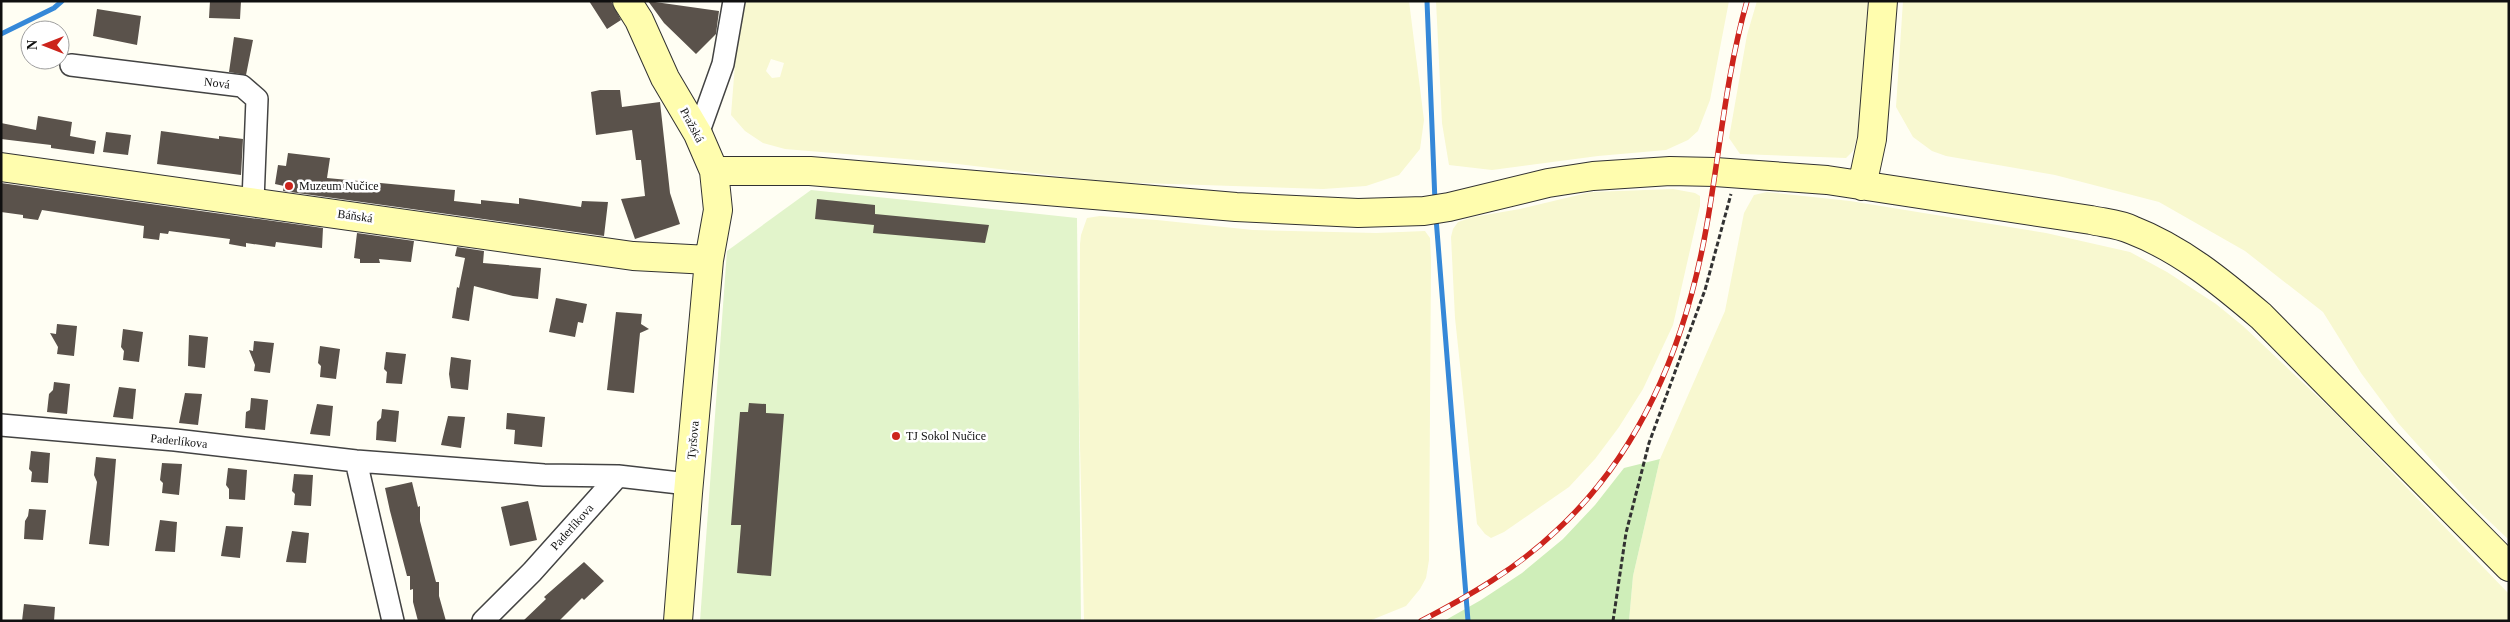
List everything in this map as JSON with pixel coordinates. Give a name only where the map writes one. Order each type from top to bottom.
[{"type":"street","name":"Pražská","points":[[627,1],[665,78],[698,134],[714,171],[718,210],[709,260]]},
{"type":"street","points":[[698,134],[723,64],[734,1]]},
{"type":"street","points":[[1862,186],[1872,139],[1883,1]]},
{"type":"street","name":"Nová","points":[[71,65],[242,86],[257,99],[253,201]]},
{"type":"street","name":"Báňská","points":[[1,166],[633,256],[709,260]]},
{"type":"street","points":[[714,171],[810,171],[1236,207],[1358,212],[1436,209],[1548,183],[1593,176],[1670,171],[1736,173],[1827,180],[2091,220],[2130,229],[2166,245],[2198,265],[2261,316],[2509,567]]},
{"type":"street","name":"Tyršova","points":[[678,621],[688,484],[709,260]]},
{"type":"street","name":"Paderlíkova","points":[[1,425],[175,440],[356,462],[544,475],[618,476],[688,484]]},
{"type":"street","points":[[356,462],[393,621]]},
{"type":"street","name":"Paderlíkova","points":[[483,621],[532,572],[618,476]]},
{"type":"path","points":[[1613,621],[1626,533],[1649,443],[1705,290],[1736,173]]},
{"type":"green space","points":[[746,1],[1409,1],[1424,120],[1420,149],[1399,175],[1366,186],[1323,189],[1109,182],[941,162],[785,149],[763,143],[745,131],[731,115],[736,51]],"holes":[[[771,59],[784,63],[780,77],[772,78],[766,71]]]},
{"type":"green space","points":[[1436,1],[1729,1],[1710,100],[1698,131],[1688,140],[1666,150],[1598,156],[1492,170],[1449,165],[1442,123]]},
{"type":"green space","points":[[1757,1],[1868,1],[1859,131],[1853,151],[1846,158],[1740,154],[1729,138],[1747,35]]},
{"type":"green space","points":[[1903,1],[2509,1],[2509,540],[2469,502],[2398,423],[2361,373],[2323,312],[2245,251],[2159,202],[2055,175],[1946,156],[1932,151],[1913,137],[1896,107]]},
{"type":"green space","points":[[1673,189],[1695,193],[1700,196],[1700,206],[1673,325],[1643,389],[1619,427],[1595,459],[1569,487],[1504,532],[1491,538],[1477,524],[1455,318],[1451,237],[1453,229],[1458,222],[1473,217],[1520,209],[1591,192]]},
{"type":"green space","name":"TJ Sokol Nučice","points":[[811,190],[1077,218],[1081,621],[700,621],[727,251]]},
{"type":"green space","points":[[1767,192],[1850,201],[2046,233],[2130,252],[2167,272],[2216,304],[2243,326],[2334,412],[2509,594],[2509,621],[1629,621],[1633,576],[1660,459],[1725,311],[1744,213],[1754,195]]},
{"type":"green space","points":[[1100,216],[1253,230],[1376,233],[1425,231],[1430,238],[1431,260],[1429,560],[1426,578],[1420,589],[1406,606],[1369,621],[1084,621],[1079,402],[1080,244],[1087,218]]},
{"type":"green space","points":[[1660,459],[1633,576],[1629,621],[1444,621],[1481,600],[1522,573],[1563,539],[1595,505],[1624,468]]},
{"type":"building","points":[[210,1],[241,1],[240,19],[209,18]]},
{"type":"building","points":[[589,1],[611,1],[621,20],[607,29]]},
{"type":"building","points":[[648,1],[719,11],[716,34],[696,54],[664,23]]},
{"type":"building","points":[[97,9],[141,16],[137,45],[93,36]]},
{"type":"building","points":[[234,37],[253,40],[246,75],[229,72]]},
{"type":"building","points":[[620,90],[622,107],[660,102],[670,193],[680,224],[635,239],[621,199],[645,196],[641,160],[636,160],[632,130],[596,135],[591,92]]},
{"type":"building","points":[[38,116],[72,122],[70,136],[96,141],[94,154],[51,148],[51,145],[1,139],[1,123],[36,130]]},
{"type":"building","points":[[161,131],[219,139],[219,136],[243,139],[241,175],[157,164]]},
{"type":"building","points":[[106,132],[131,135],[128,155],[103,152]]},
{"type":"building","points":[[288,153],[330,158],[327,178],[455,190],[454,201],[481,204],[481,200],[519,204],[519,198],[581,207],[582,201],[608,202],[604,236],[283,191],[284,186],[275,184],[278,165],[286,166]]},
{"type":"building","points":[[1,183],[323,228],[322,248],[276,242],[275,247],[246,243],[246,247],[229,244],[230,239],[169,231],[168,234],[160,233],[159,240],[143,238],[144,226],[42,210],[38,220],[23,218],[23,215],[1,212]]},
{"type":"building","points":[[817,199],[875,205],[875,214],[989,225],[985,243],[873,233],[874,225],[815,219]]},
{"type":"building","points":[[357,233],[414,241],[411,262],[379,259],[380,263],[360,263],[360,259],[354,258]]},
{"type":"building","points":[[457,247],[484,251],[483,263],[541,268],[538,299],[513,296],[474,286],[469,321],[452,318],[457,287],[459,288],[465,258],[455,256]]},
{"type":"building","points":[[556,298],[587,304],[583,323],[578,322],[575,337],[549,332]]},
{"type":"building","points":[[616,312],[642,314],[641,324],[649,329],[640,333],[634,393],[607,390]]},
{"type":"building","points":[[57,324],[77,326],[74,356],[57,354],[58,347],[50,333],[56,334]]},
{"type":"building","points":[[123,329],[143,332],[139,362],[123,360],[124,351],[121,347]]},
{"type":"building","points":[[189,335],[208,337],[205,368],[188,366]]},
{"type":"building","points":[[254,341],[274,343],[270,373],[254,371],[255,365],[249,350],[253,351]]},
{"type":"building","points":[[320,346],[340,349],[336,379],[320,377],[321,366],[318,363]]},
{"type":"building","points":[[386,352],[406,354],[402,384],[386,383],[387,372],[384,369]]},
{"type":"building","points":[[451,357],[471,360],[468,390],[451,388],[449,374]]},
{"type":"building","points":[[54,382],[70,384],[67,414],[47,412],[49,394],[53,390]]},
{"type":"building","points":[[119,387],[136,389],[133,419],[113,417]]},
{"type":"building","points":[[185,393],[202,394],[198,425],[179,423]]},
{"type":"building","points":[[251,398],[268,400],[265,430],[245,428],[246,412],[250,410]]},
{"type":"building","points":[[749,403],[766,404],[766,413],[784,414],[771,576],[737,573],[741,525],[731,525],[740,412],[748,412]]},
{"type":"building","points":[[317,404],[333,406],[330,436],[310,434]]},
{"type":"building","points":[[382,409],[399,411],[396,442],[376,440],[377,422],[381,418]]},
{"type":"building","points":[[507,413],[545,417],[542,447],[514,444],[515,430],[506,429]]},
{"type":"building","points":[[448,416],[465,417],[461,448],[441,445]]},
{"type":"building","points":[[31,451],[50,453],[48,483],[31,482],[32,472],[29,469]]},
{"type":"building","points":[[96,457],[116,459],[109,546],[89,544],[97,482],[94,475]]},
{"type":"building","points":[[162,463],[182,464],[179,495],[162,493],[163,483],[160,480]]},
{"type":"building","points":[[228,468],[247,470],[245,500],[229,499],[229,489],[226,485]]},
{"type":"building","points":[[294,474],[313,475],[311,506],[294,505],[295,494],[292,491]]},
{"type":"building","points":[[412,482],[418,507],[420,506],[420,521],[436,582],[439,582],[439,596],[446,621],[418,621],[413,602],[413,589],[410,590],[410,576],[407,576],[390,511],[385,488]]},
{"type":"building","points":[[528,501],[537,540],[510,546],[501,507]]},
{"type":"building","points":[[29,509],[46,510],[43,540],[24,539],[25,521]]},
{"type":"building","points":[[160,520],[177,522],[175,552],[155,551]]},
{"type":"building","points":[[226,526],[243,527],[240,558],[221,556]]},
{"type":"building","points":[[292,531],[309,533],[306,563],[286,562]]},
{"type":"building","points":[[584,562],[604,581],[584,600],[582,598],[559,621],[523,621],[546,599],[544,597]]},
{"type":"building","points":[[24,604],[55,607],[54,621],[22,621]]},
{"type":"waterway","points":[[1,34],[54,8],[62,1]]},
{"type":"waterway","points":[[1427,1],[1435,202]]},
{"type":"waterway","points":[[1436,218],[1468,621]]},
{"type":"railway","points":[[1421,621],[1457,602],[1508,570],[1556,531],[1587,500],[1613,465],[1637,429],[1657,391],[1687,309],[1698,267],[1707,224],[1734,57],[1747,1]]},
{"type":"place","name":"Muzeum Nučice","points":[[289,186]]},
{"type":"place","name":"TJ Sokol Nučice","points":[[896,436]]}]
